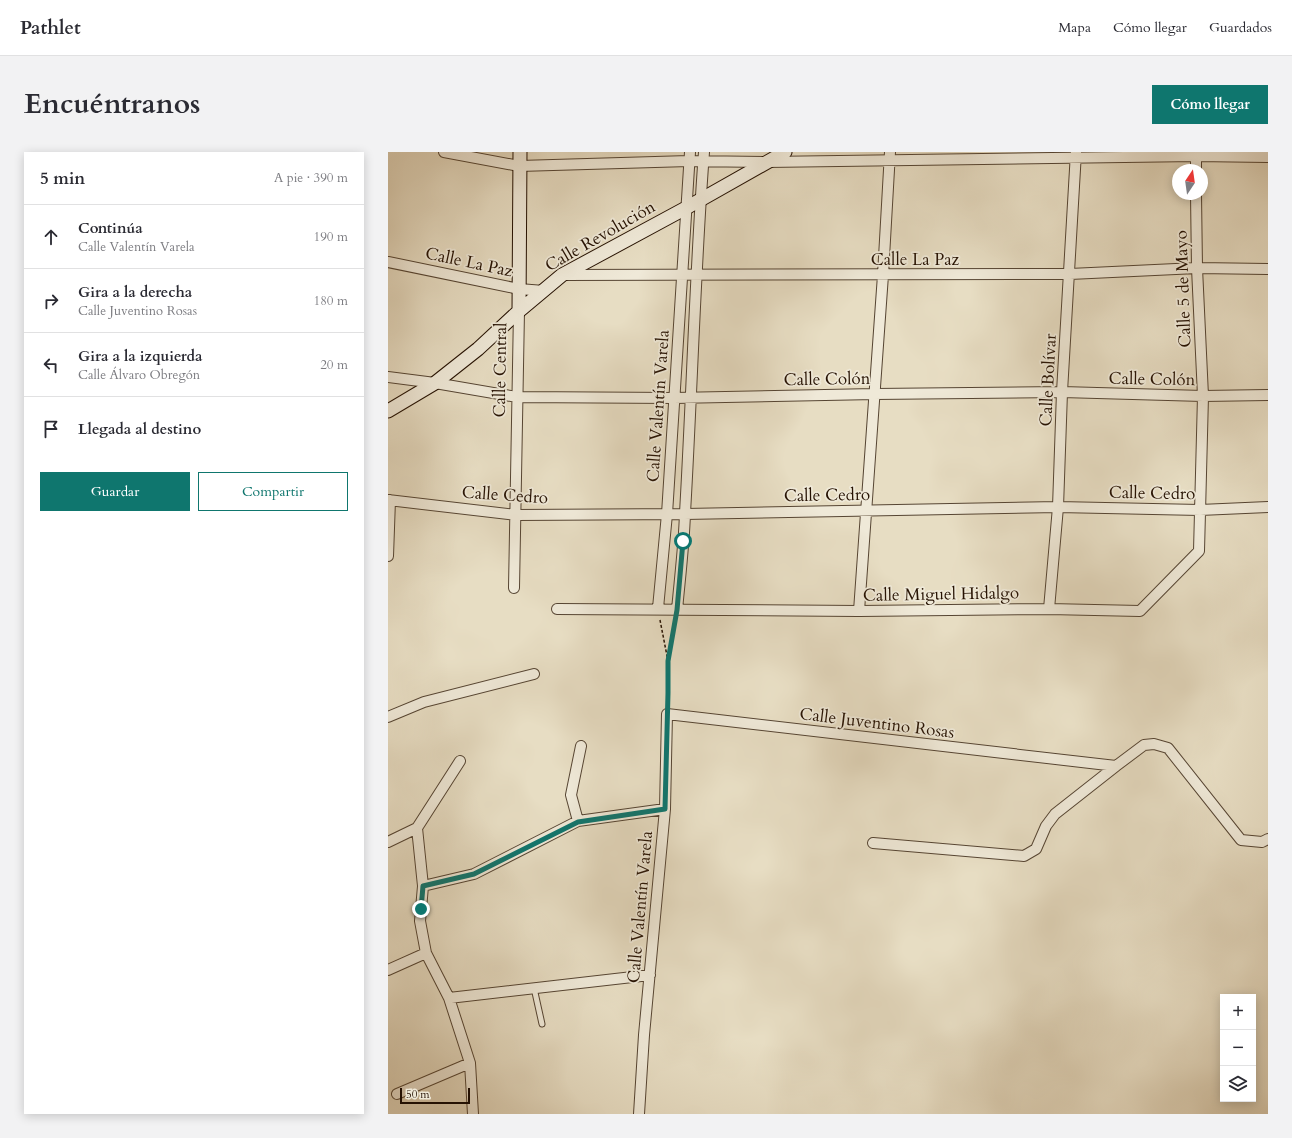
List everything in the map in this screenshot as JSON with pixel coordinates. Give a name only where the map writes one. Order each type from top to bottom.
[{"type":"street","points":[[444,152],[519,166],[689,156],[767,162],[890,156],[1196,154],[1268,157]]},
{"type":"street","name":"Calle Central","points":[[514,588],[520,152]]},
{"type":"street","name":"Calle Revolución","points":[[388,411],[435,383],[478,349],[519,311],[562,275],[686,208],[784,152]]},
{"type":"street","name":"Calle Bolívar","points":[[1049,609],[1058,507],[1062,392],[1076,155]]},
{"type":"street","name":"Calle Valentín Varela","points":[[658,608],[667,514],[683,276],[689,156]]},
{"type":"street","name":"Calle Valentín Varela","points":[[677,610],[685,514],[700,200],[704,156]]},
{"type":"street","points":[[859,611],[884,275],[890,156]]},
{"type":"street","name":"Calle 5 de Mayo","points":[[1196,200],[1197,268],[1203,396],[1199,551]]},
{"type":"street","name":"Calle La Paz","points":[[388,262],[519,288],[544,291]]},
{"type":"street","name":"Calle La Paz","points":[[562,275],[697,276],[1070,274],[1197,268],[1268,269]]},
{"type":"street","name":"Calle Colón","points":[[388,377],[435,383],[517,398],[690,398],[1062,392],[1203,396],[1268,395]]},
{"type":"street","points":[[388,556],[389,500]]},
{"type":"street","name":"Calle Cedro","points":[[389,500],[516,515],[685,514],[1058,507],[1200,510],[1268,507]]},
{"type":"street","name":"Calle Miguel Hidalgo","points":[[558,608],[859,611],[1049,609],[1140,611],[1199,551]]},
{"type":"street","points":[[388,717],[424,702],[534,674]]},
{"type":"street","name":"Calle Valentín Varela","points":[[639,1114],[644,1035],[665,809],[668,714]]},
{"type":"street","name":"Calle Juventino Rosas","points":[[668,714],[1116,766]]},
{"type":"street","points":[[873,844],[1024,856],[1036,849],[1046,826],[1055,814],[1144,745],[1154,744],[1168,748],[1242,840],[1265,841]]},
{"type":"street","points":[[578,822],[571,795],[581,746]]},
{"type":"street","points":[[388,842],[416,828],[460,761]]},
{"type":"street","points":[[423,886],[474,874],[578,822],[665,809]]},
{"type":"street","points":[[416,828],[423,886],[420,921],[426,953],[449,998],[470,1063],[473,1114]]},
{"type":"street","points":[[388,970],[426,953]]},
{"type":"street","points":[[449,998],[650,975]]},
{"type":"street","points":[[397,1094],[470,1063]]},
{"type":"lane","points":[[534,988],[542,1024]]},
{"type":"path","points":[[658,608],[668,661]]},
{"type":"path","points":[[668,714],[668,661],[677,610]]},
{"type":"route","points":[[421,909],[423,886],[474,874],[578,822],[665,809],[668,661],[677,610],[683,541]]}]
